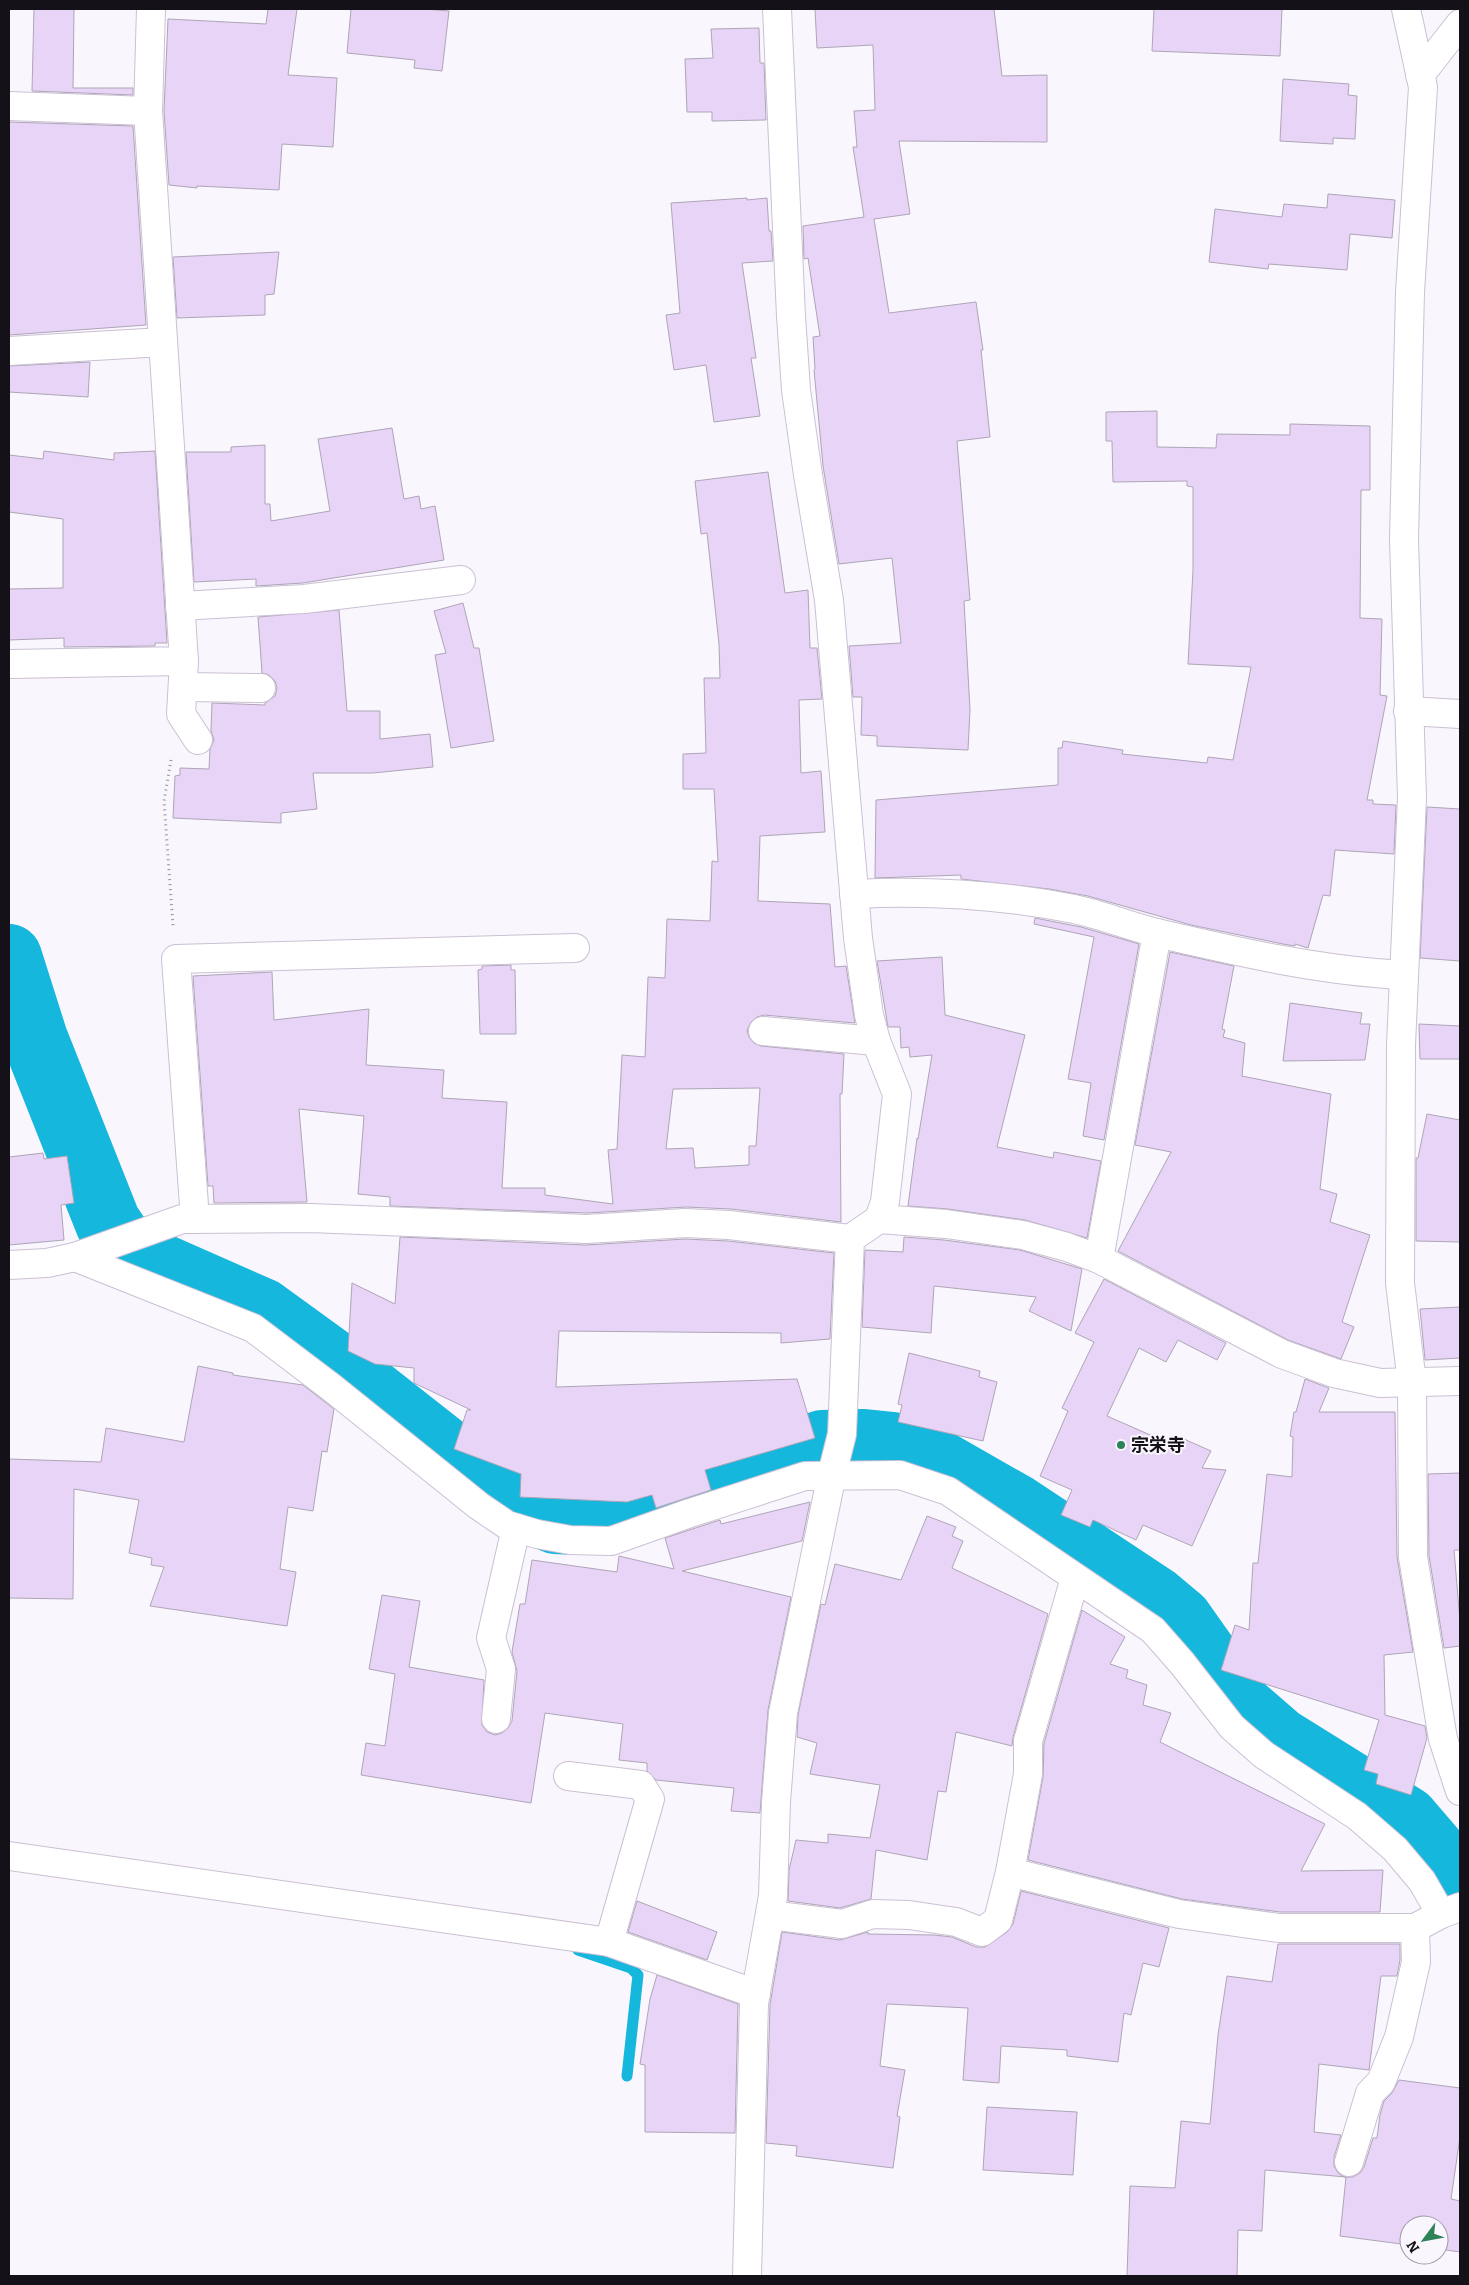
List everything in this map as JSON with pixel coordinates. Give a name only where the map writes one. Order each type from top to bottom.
[{"type":"street","points":[[151,9],[148,111],[180,606],[183,674],[181,714],[198,740]]},
{"type":"street","points":[[777,9],[790,306],[796,390],[829,600],[854,894],[868,1015],[897,1094],[884,1202],[879,1219]]},
{"type":"street","points":[[1406,9],[1423,87],[1410,292],[1404,539],[1412,798],[1401,1093],[1400,1284],[1412,1383],[1413,1557],[1443,1739],[1460,1791]]},
{"type":"street","points":[[1420,75],[1460,24]]},
{"type":"street","points":[[9,106],[148,111]]},
{"type":"street","points":[[9,351],[163,342]]},
{"type":"street","points":[[180,606],[304,599],[461,580]]},
{"type":"street","points":[[9,664],[183,674],[261,688]]},
{"type":"street","points":[[1408,711],[1460,714]]},
{"type":"street","points":[[854,894],[934,894],[1018,900],[1076,910],[1157,933],[1271,957],[1330,967],[1404,975]]},
{"type":"street","points":[[1099,1259],[1157,933]]},
{"type":"street","points":[[195,1219],[176,959],[575,948]]},
{"type":"street","points":[[763,1031],[876,1041]]},
{"type":"street","points":[[9,1265],[47,1263],[75,1257],[182,1219],[310,1218],[587,1229],[684,1223],[729,1225],[850,1239],[879,1219],[946,1224],[1023,1235],[1067,1247],[1099,1259],[1282,1354],[1334,1373],[1380,1383],[1460,1381]]},
{"type":"street","points":[[747,2276],[756,1994],[774,1896],[776,1802],[783,1714],[832,1474],[842,1434],[850,1239]]},
{"type":"street","points":[[75,1257],[253,1328],[331,1387],[420,1461],[478,1506],[507,1525],[537,1534],[570,1540],[611,1541],[805,1476],[832,1474],[900,1475],[948,1491],[1153,1630],[1182,1663],[1232,1727],[1264,1756],[1357,1816],[1395,1849],[1451,1911],[1415,1928],[1279,1928],[1179,1914],[1010,1872]]},
{"type":"street","points":[[496,1719],[501,1669],[491,1638],[516,1528]]},
{"type":"street","points":[[770,1915],[842,1924],[873,1914],[909,1915],[956,1922],[982,1932],[998,1920],[1010,1872],[1028,1774],[1028,1741],[1075,1578]]},
{"type":"street","points":[[568,1776],[641,1785],[650,1799],[609,1942]]},
{"type":"street","points":[[9,1856],[609,1942],[756,1994]]},
{"type":"street","points":[[1348,2162],[1370,2094],[1381,2082],[1399,2038],[1416,1962],[1415,1928]]},
{"type":"path","points":[[176,959],[164,801],[177,722],[181,714]]},
{"type":"building","points":[[34,9],[74,9],[73,88],[133,88],[133,95],[32,91]]},
{"type":"building","points":[[268,9],[297,9],[288,75],[337,78],[333,147],[282,144],[279,190],[197,186],[197,188],[169,185],[164,111],[168,19],[266,24]]},
{"type":"building","points":[[351,9],[425,9],[449,11],[442,71],[414,68],[415,60],[347,53]]},
{"type":"building","points":[[815,9],[994,9],[1002,76],[1047,75],[1047,142],[899,141],[910,214],[874,219],[889,313],[976,302],[983,350],[981,350],[990,437],[957,441],[970,600],[964,601],[970,710],[968,750],[877,746],[877,736],[861,735],[862,697],[853,697],[849,646],[901,643],[892,558],[839,564],[823,466],[814,370],[813,337],[820,336],[808,258],[804,259],[803,226],[864,217],[853,147],[857,147],[854,111],[875,110],[873,45],[817,48]]},
{"type":"building","points":[[1154,9],[1282,9],[1280,56],[1152,51]]},
{"type":"building","points":[[759,28],[760,63],[764,63],[766,120],[712,121],[712,112],[687,112],[685,59],[713,58],[711,29]]},
{"type":"building","points":[[1283,79],[1349,84],[1348,95],[1357,96],[1355,139],[1333,138],[1333,144],[1280,141]]},
{"type":"building","points":[[9,122],[133,126],[146,325],[9,335]]},
{"type":"building","points":[[1328,194],[1395,200],[1392,238],[1350,234],[1347,270],[1269,264],[1268,269],[1209,262],[1215,209],[1282,217],[1284,204],[1327,208]]},
{"type":"building","points":[[747,198],[747,200],[767,198],[773,261],[742,263],[756,358],[751,358],[760,416],[714,422],[706,365],[674,370],[666,315],[680,313],[671,203]]},
{"type":"building","points":[[279,252],[274,294],[265,295],[265,315],[177,318],[173,257]]},
{"type":"building","points":[[90,362],[88,397],[9,392],[9,366]]},
{"type":"building","points":[[1157,411],[1157,447],[1216,448],[1217,434],[1290,435],[1290,424],[1370,426],[1370,490],[1361,490],[1360,618],[1382,619],[1380,695],[1387,696],[1367,800],[1373,800],[1373,804],[1396,805],[1394,854],[1335,850],[1330,896],[1323,895],[1308,948],[1191,925],[1088,896],[1049,889],[961,879],[961,875],[875,878],[876,800],[1058,785],[1058,748],[1062,748],[1063,741],[1123,750],[1122,754],[1207,763],[1208,757],[1233,760],[1251,667],[1188,664],[1193,570],[1193,487],[1187,486],[1187,481],[1113,482],[1112,441],[1106,441],[1106,412]]},
{"type":"building","points":[[392,428],[404,499],[419,496],[421,509],[435,506],[444,560],[303,583],[256,586],[256,579],[194,582],[186,452],[231,452],[231,447],[265,445],[265,504],[270,504],[271,521],[330,511],[318,439]]},
{"type":"building","points":[[44,451],[114,460],[114,453],[155,451],[167,643],[155,643],[155,646],[64,647],[64,638],[9,640],[9,589],[63,588],[63,519],[9,512],[9,455],[43,459]]},
{"type":"building","points":[[768,472],[785,593],[808,590],[810,648],[817,648],[822,699],[799,700],[801,773],[821,771],[825,832],[760,836],[758,901],[830,904],[835,967],[846,966],[855,1023],[764,1015],[757,1017],[751,1022],[747,1030],[749,1037],[754,1043],[761,1046],[844,1054],[842,1094],[840,1094],[841,1222],[731,1209],[686,1207],[587,1213],[390,1206],[390,1197],[358,1194],[364,1116],[299,1109],[307,1202],[214,1203],[213,1186],[208,1186],[193,976],[272,972],[274,1020],[369,1009],[366,1065],[444,1070],[442,1098],[507,1102],[502,1188],[545,1188],[545,1195],[613,1204],[608,1150],[617,1149],[622,1055],[645,1057],[648,977],[665,978],[667,919],[710,921],[712,861],[718,862],[714,789],[683,789],[683,754],[706,753],[704,678],[720,678],[719,644],[707,533],[701,534],[695,481]],"holes":[[[760,1088],[756,1146],[749,1146],[749,1165],[695,1168],[693,1148],[666,1149],[673,1089]]]},
{"type":"building","points":[[463,603],[474,648],[479,648],[494,741],[451,748],[435,655],[446,653],[434,611]]},
{"type":"building","points":[[339,610],[347,711],[380,711],[380,739],[430,734],[433,767],[373,773],[313,773],[317,809],[281,813],[281,823],[173,818],[175,776],[180,775],[180,768],[209,769],[210,749],[214,740],[211,731],[212,703],[265,705],[275,696],[277,688],[275,681],[269,675],[262,673],[258,617]]},
{"type":"building","points":[[1427,807],[1460,809],[1460,961],[1420,958]]},
{"type":"building","points":[[1035,918],[1081,927],[1139,944],[1104,1140],[1083,1136],[1091,1083],[1068,1079],[1094,937],[1034,924]]},
{"type":"building","points":[[1170,952],[1234,966],[1222,1029],[1225,1030],[1223,1037],[1245,1043],[1242,1076],[1331,1094],[1320,1189],[1337,1194],[1330,1222],[1370,1235],[1342,1322],[1354,1327],[1341,1359],[1288,1340],[1118,1251],[1171,1152],[1135,1145]]},
{"type":"building","points":[[942,957],[945,1015],[1025,1035],[997,1147],[1053,1158],[1054,1152],[1101,1161],[1087,1238],[1025,1220],[948,1209],[908,1206],[917,1138],[932,1055],[910,1057],[909,1047],[901,1048],[900,1027],[888,1027],[877,961]]},
{"type":"building","points":[[511,965],[511,970],[515,970],[516,1034],[480,1034],[478,970],[482,969],[482,966]]},
{"type":"building","points":[[1290,1003],[1362,1013],[1360,1024],[1370,1024],[1365,1060],[1283,1061]]},
{"type":"building","points":[[1419,1024],[1460,1026],[1460,1059],[1420,1059]]},
{"type":"building","points":[[1427,1114],[1460,1120],[1460,1242],[1416,1241],[1416,1158],[1418,1158]]},
{"type":"building","points":[[43,1153],[44,1159],[67,1156],[74,1203],[61,1205],[64,1240],[9,1245],[9,1157]]},
{"type":"building","points":[[400,1237],[586,1245],[685,1239],[728,1241],[834,1253],[830,1339],[781,1343],[781,1333],[559,1331],[556,1387],[797,1379],[815,1438],[705,1470],[711,1490],[656,1508],[652,1495],[627,1502],[520,1497],[521,1474],[454,1449],[467,1410],[471,1410],[414,1383],[414,1368],[375,1364],[348,1351],[352,1283],[395,1304]]},
{"type":"building","points":[[904,1237],[1020,1250],[1082,1269],[1071,1331],[1029,1311],[1036,1297],[934,1286],[931,1333],[862,1327],[865,1250],[903,1252]]},
{"type":"building","points":[[1104,1279],[1226,1343],[1217,1360],[1178,1340],[1166,1362],[1139,1348],[1107,1416],[1173,1445],[1177,1436],[1211,1451],[1202,1468],[1226,1470],[1192,1546],[1143,1525],[1136,1540],[1093,1520],[1090,1527],[1061,1515],[1072,1490],[1040,1476],[1068,1411],[1062,1408],[1094,1342],[1075,1333]]},
{"type":"building","points":[[1460,1307],[1460,1358],[1425,1360],[1420,1309]]},
{"type":"building","points":[[909,1353],[980,1371],[979,1377],[997,1382],[983,1441],[898,1422],[902,1405],[898,1404]]},
{"type":"building","points":[[198,1366],[233,1373],[233,1375],[303,1385],[334,1409],[327,1452],[322,1451],[313,1511],[288,1507],[280,1569],[296,1572],[287,1626],[150,1606],[164,1567],[151,1565],[152,1558],[129,1553],[139,1500],[74,1489],[73,1599],[9,1598],[9,1459],[101,1462],[106,1428],[184,1442]]},
{"type":"building","points":[[1305,1379],[1329,1388],[1319,1412],[1395,1412],[1397,1557],[1413,1652],[1384,1655],[1385,1715],[1425,1726],[1427,1738],[1411,1795],[1376,1784],[1378,1774],[1364,1770],[1379,1720],[1221,1670],[1235,1625],[1249,1630],[1253,1563],[1258,1563],[1267,1474],[1292,1477],[1293,1437],[1290,1436],[1294,1412],[1296,1412]]},
{"type":"building","points":[[1460,1473],[1460,1550],[1454,1550],[1460,1621],[1460,1646],[1444,1648],[1429,1556],[1428,1474]]},
{"type":"building","points":[[810,1502],[802,1541],[682,1571],[791,1597],[768,1710],[760,1813],[731,1811],[734,1788],[656,1780],[647,1771],[647,1763],[619,1760],[623,1724],[545,1713],[531,1803],[361,1775],[366,1743],[385,1746],[395,1674],[369,1669],[382,1595],[420,1601],[409,1667],[484,1680],[482,1725],[487,1732],[495,1735],[502,1733],[512,1721],[517,1671],[512,1652],[520,1604],[525,1604],[532,1560],[617,1572],[619,1556],[674,1569],[665,1538],[720,1520],[721,1524]]},
{"type":"building","points":[[927,1516],[956,1527],[952,1536],[963,1541],[952,1568],[1048,1614],[1012,1746],[956,1732],[946,1792],[938,1791],[927,1860],[876,1850],[871,1899],[840,1908],[788,1901],[789,1870],[796,1840],[828,1843],[828,1834],[870,1838],[880,1785],[810,1774],[817,1743],[797,1737],[798,1715],[821,1604],[825,1605],[835,1564],[901,1580]]},
{"type":"building","points":[[1082,1610],[1125,1637],[1110,1664],[1128,1670],[1126,1678],[1147,1685],[1143,1705],[1171,1713],[1160,1742],[1325,1824],[1301,1871],[1383,1870],[1380,1912],[1280,1912],[1182,1899],[1028,1860],[1043,1777],[1044,1743]]},
{"type":"building","points":[[1021,1891],[1169,1928],[1159,1967],[1143,1963],[1131,2015],[1124,2013],[1118,2062],[1067,2056],[1067,2050],[1001,2046],[999,2083],[963,2080],[968,2008],[887,2004],[880,2066],[905,2070],[897,2116],[900,2117],[893,2168],[796,2156],[797,2146],[766,2143],[770,2005],[782,1932],[840,1940],[868,1932],[868,1934],[934,1935],[952,1937],[976,1947],[985,1947],[1007,1932],[1013,1924]]},
{"type":"building","points":[[637,1901],[717,1932],[707,1960],[628,1932]]},
{"type":"building","points":[[1278,1944],[1400,1944],[1397,1976],[1381,1976],[1369,2070],[1319,2064],[1314,2132],[1341,2135],[1334,2157],[1334,2166],[1338,2173],[1344,2177],[1265,2170],[1262,2231],[1238,2230],[1237,2276],[1127,2276],[1130,2186],[1175,2188],[1181,2121],[1210,2124],[1218,2035],[1227,1976],[1272,1982]]},
{"type":"building","points":[[657,1975],[738,2004],[735,2133],[645,2132],[645,2065],[640,2064],[650,1999]]},
{"type":"building","points":[[1399,2080],[1460,2088],[1460,2137],[1451,2199],[1460,2201],[1460,2252],[1449,2250],[1449,2215],[1399,2215],[1399,2244],[1340,2236],[1346,2177],[1353,2177],[1360,2173],[1364,2167],[1373,2138],[1377,2138],[1384,2101],[1392,2093]]},
{"type":"building","points":[[987,2107],[1077,2112],[1073,2175],[983,2170]]},
{"type":"waterway","points":[[9,957],[35,1039],[108,1223],[128,1252],[262,1311],[346,1372],[482,1479],[520,1503],[555,1521],[576,1522],[617,1516],[822,1443],[864,1442],[893,1445],[937,1462],[1016,1507],[1155,1599],[1180,1620],[1242,1708],[1279,1740],[1406,1819],[1448,1868],[1460,1874]]},
{"type":"waterway","points":[[578,1950],[631,1968],[638,1975],[627,2076]]},
{"type":"place","name":"宗栄寺","points":[[1121,1445]]}]
